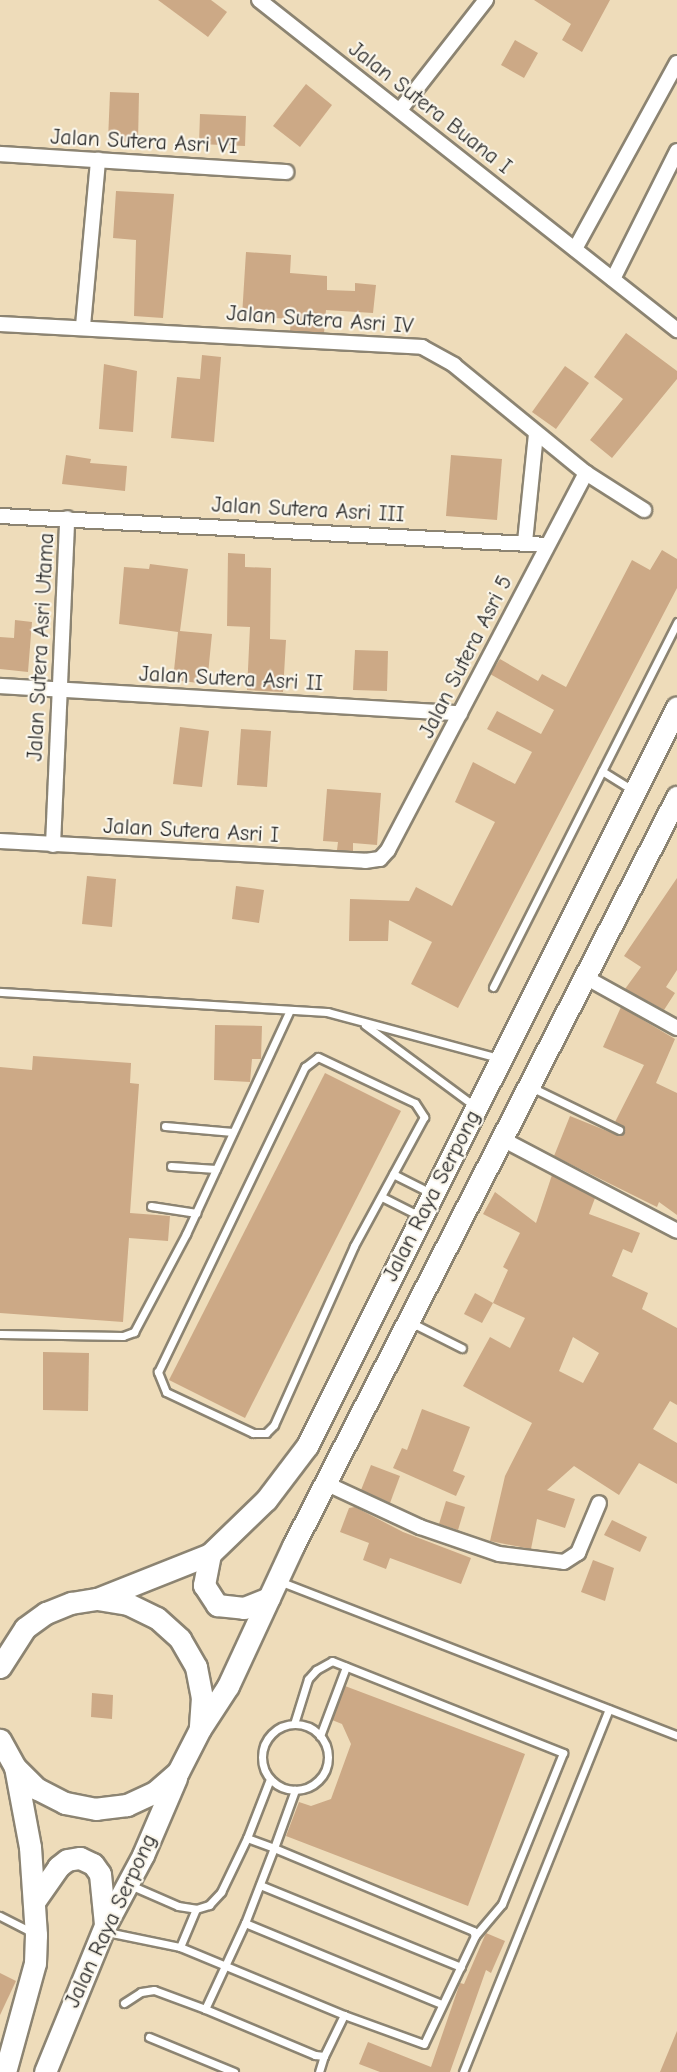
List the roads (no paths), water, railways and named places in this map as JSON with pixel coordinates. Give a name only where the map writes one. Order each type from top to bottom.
[{"type":"main road","name":"Jalan Raya Serpong","points":[[97,1599],[210,1554],[266,1500],[307,1446],[478,1109],[501,1058],[677,707]]},
{"type":"main road","name":"Jalan Raya Serpong","points":[[45,2072],[103,1929],[128,1884],[178,1772],[200,1729],[228,1686],[325,1482],[504,1140],[529,1086],[677,797]]},
{"type":"main road","points":[[210,1554],[204,1585],[217,1605],[244,1608],[273,1589]]},
{"type":"main road","points":[[0,1667],[25,1629],[46,1613],[71,1603],[97,1599],[128,1604],[147,1613],[180,1639],[198,1677],[202,1697],[200,1729]]},
{"type":"main road","points":[[0,1740],[15,1767],[37,1789],[65,1803],[96,1809],[127,1805],[146,1797],[178,1772]]},
{"type":"main road","name":"Jalan Raya Serpong","points":[[5,2059],[35,1963],[36,1918],[15,1767]]},
{"type":"main road","points":[[36,1918],[58,1867],[67,1860],[80,1858],[93,1864],[100,1874],[103,1929]]},
{"type":"street","name":"Jalan Sutera Buana I","points":[[259,0],[677,330]]},
{"type":"street","points":[[400,110],[486,0]]},
{"type":"street","points":[[575,249],[677,63]]},
{"type":"street","points":[[613,279],[677,151]]},
{"type":"street","name":"Jalan Sutera Asri VI","points":[[0,154],[286,172]]},
{"type":"street","points":[[0,324],[83,326],[98,160]]},
{"type":"street","name":"Jalan Sutera Asri IV","points":[[83,326],[422,347],[454,365],[536,434],[586,472],[644,510]]},
{"type":"street","points":[[525,542],[536,434]]},
{"type":"street","name":"Jalan Sutera Asri 5","points":[[380,859],[388,850],[586,472]]},
{"type":"street","name":"Jalan Sutera Asri Utama","points":[[0,516],[68,518],[52,845]]},
{"type":"street","name":"Jalan Sutera Asri III","points":[[68,518],[547,544]]},
{"type":"street","name":"Jalan Sutera Asri II","points":[[0,686],[460,713]]},
{"type":"street","name":"Jalan Sutera Asri I","points":[[0,841],[365,861],[380,859]]},
{"type":"street","points":[[585,978],[677,1028]]},
{"type":"street","points":[[504,1140],[677,1231]]},
{"type":"street","points":[[325,1482],[420,1527],[499,1554],[564,1562],[578,1553],[599,1503]]},
{"type":"lane","points":[[493,987],[677,622]]},
{"type":"lane","points":[[602,771],[634,790]]},
{"type":"lane","points":[[0,992],[289,1012],[327,1012],[365,1025],[423,1035],[501,1058]]},
{"type":"lane","points":[[0,1334],[129,1336],[196,1213],[289,1012]]},
{"type":"lane","points":[[365,1025],[478,1109]]},
{"type":"lane","points":[[324,1058],[421,1109],[422,1127],[393,1174],[354,1246],[271,1430],[253,1433],[166,1392],[158,1372],[312,1060],[324,1058]]},
{"type":"lane","points":[[529,1086],[619,1130]]},
{"type":"lane","points":[[165,1126],[233,1132]]},
{"type":"lane","points":[[171,1166],[216,1169]]},
{"type":"lane","points":[[393,1174],[434,1194]]},
{"type":"lane","points":[[382,1197],[422,1217]]},
{"type":"lane","points":[[151,1206],[196,1213]]},
{"type":"lane","points":[[408,1321],[462,1348]]},
{"type":"lane","points":[[273,1589],[677,1735]]},
{"type":"lane","points":[[103,1929],[180,1947],[344,2015],[424,2044],[475,1936],[502,1904],[563,1753],[332,1662],[315,1670],[308,1679],[294,1724]]},
{"type":"lane","points":[[320,1736],[346,1667]]},
{"type":"lane","points":[[463,2072],[609,1709]]},
{"type":"lane","points":[[294,1724],[313,1729],[320,1736],[327,1751],[327,1767],[317,1782],[295,1790],[270,1779],[262,1762],[264,1744],[276,1730],[294,1724]]},
{"type":"lane","points":[[128,1884],[178,1906],[196,1909],[209,1905],[221,1892],[247,1838],[270,1779]]},
{"type":"lane","points":[[205,2009],[245,1923],[295,1790]]},
{"type":"lane","points":[[247,1838],[468,1928],[475,1936]]},
{"type":"lane","points":[[260,1885],[461,1967]]},
{"type":"lane","points":[[180,1947],[196,1909]]},
{"type":"lane","points":[[0,1916],[8,1920],[36,1918]]},
{"type":"lane","points":[[8,1920],[36,1918]]},
{"type":"lane","points":[[245,1923],[442,2004]]},
{"type":"lane","points":[[124,2003],[141,1992],[154,1990],[324,2056]]},
{"type":"lane","points":[[319,2072],[324,2056],[344,2015]]},
{"type":"lane","points":[[149,2037],[234,2072]]}]
